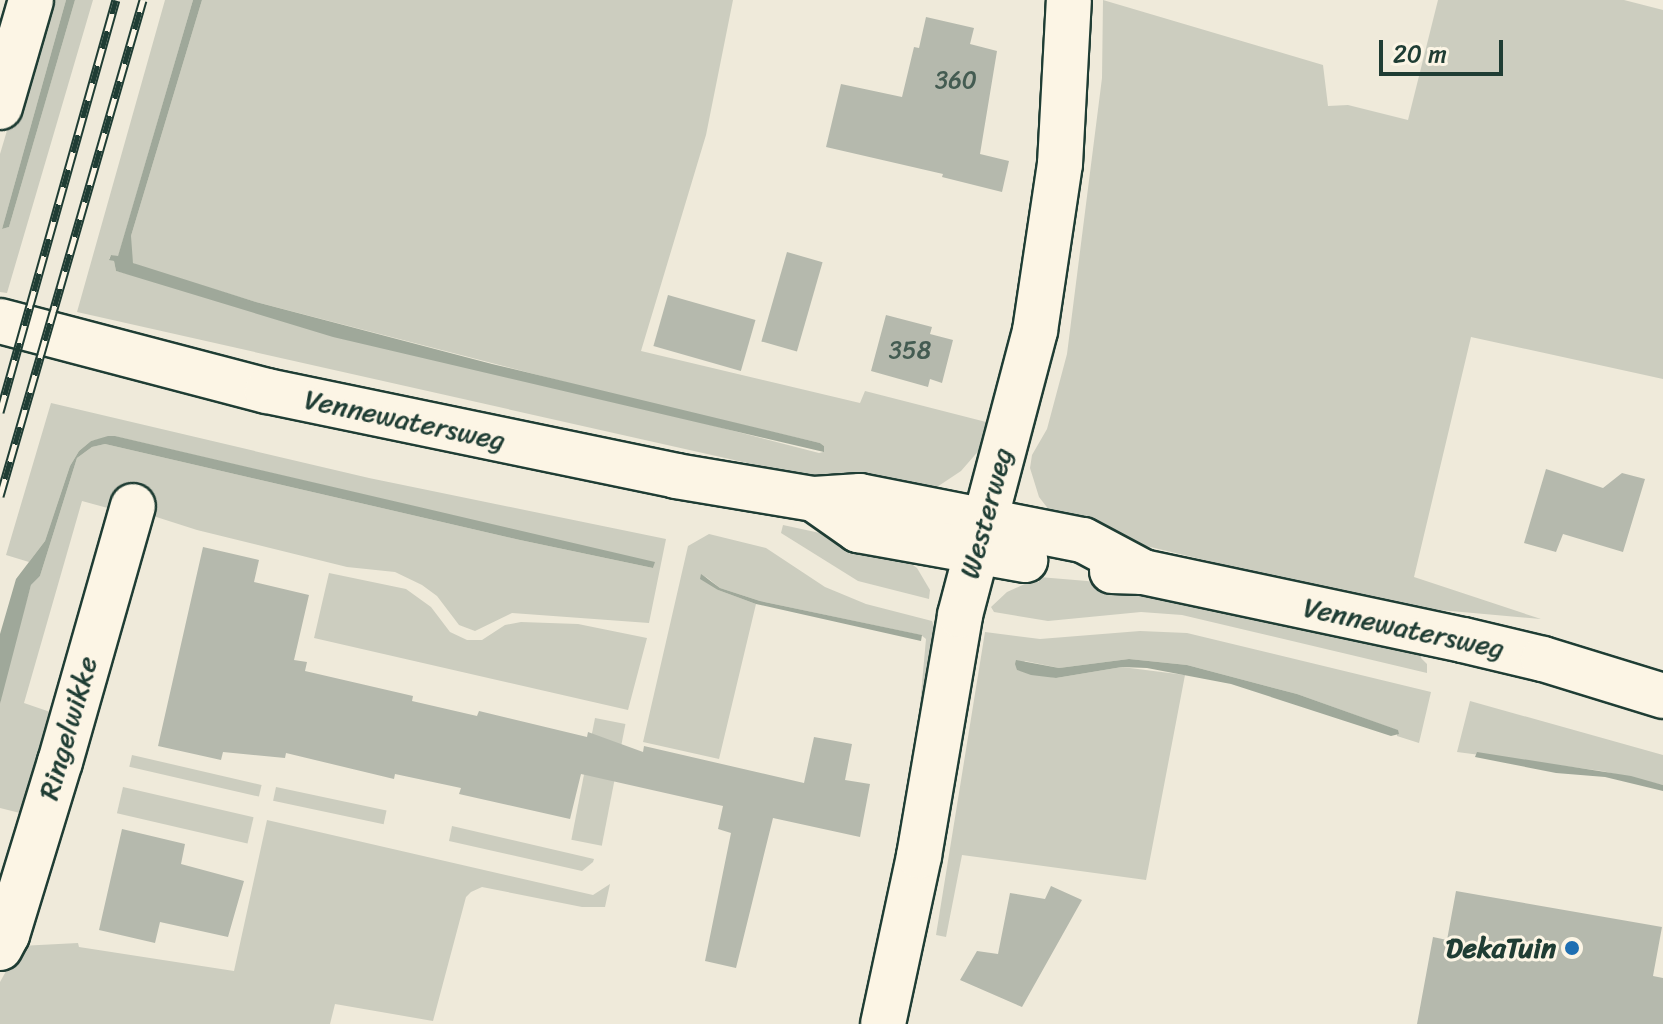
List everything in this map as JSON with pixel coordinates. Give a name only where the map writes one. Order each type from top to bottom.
[{"type":"street","points":[[0,107],[31,0]]},
{"type":"street","name":"Westerweg","points":[[883,1024],[919,856],[960,615],[978,535],[1035,331],[1060,164],[1069,0]]},
{"type":"street","name":"Vennewatersweg","points":[[0,321],[267,391],[676,476],[814,499],[858,530],[978,535],[1080,571],[1143,572],[1543,659],[1663,696]]},
{"type":"street","name":"Ringelwikke","points":[[0,948],[7,935],[60,762],[133,506]]},
{"type":"shaded area","points":[[46,0],[66,0],[2,229],[9,227],[75,0],[93,0],[7,293],[0,292],[0,154]]},
{"type":"shaded area","points":[[66,0],[75,0],[9,227],[2,229]]},
{"type":"shaded area","points":[[165,0],[193,0],[118,257],[111,255],[109,259],[114,261],[116,271],[819,453],[823,452],[824,446],[820,443],[615,395],[256,302],[141,267],[133,263],[130,255],[131,236],[202,0],[733,0],[706,135],[641,351],[860,403],[865,391],[990,423],[981,448],[961,471],[934,489],[809,477],[77,312]]},
{"type":"shaded area","points":[[193,0],[202,0],[131,236],[133,263],[256,302],[492,364],[820,443],[824,446],[824,452],[333,337],[116,271],[114,261],[109,260],[111,255],[118,256]]},
{"type":"shaded area","points":[[1103,0],[1323,65],[1328,106],[1348,105],[1408,120],[1438,0],[1624,0],[1663,10],[1663,379],[1471,337],[1414,577],[1541,619],[1395,606],[1088,532],[1053,515],[1039,497],[1030,468],[1032,455],[1047,429],[1067,354],[1102,78]]},
{"type":"shaded area","points":[[51,403],[369,478],[666,539],[649,623],[512,613],[475,631],[459,625],[437,596],[395,572],[347,567],[197,530],[147,514],[148,507],[119,498],[115,510],[82,501],[24,703],[56,714],[48,743],[42,743],[30,784],[36,786],[28,815],[0,808],[0,704],[6,672],[31,585],[40,576],[77,458],[92,447],[105,444],[520,540],[653,568],[654,563],[114,436],[91,441],[79,451],[70,466],[45,541],[29,562],[6,555]]},
{"type":"shaded area","points":[[108,436],[655,562],[653,568],[520,540],[105,444],[92,447],[77,458],[40,576],[31,585],[0,704],[0,634],[16,579],[45,541],[70,466],[79,451],[91,441]]},
{"type":"shaded area","points":[[783,525],[889,548],[917,568],[930,590],[929,599],[858,581],[781,533]]},
{"type":"shaded area","points":[[709,534],[766,548],[825,587],[866,604],[932,621],[939,640],[915,760],[926,639],[921,635],[760,601],[720,588],[705,576],[718,590],[756,604],[719,759],[643,742],[688,546]]},
{"type":"shaded area","points":[[329,573],[406,589],[431,607],[450,632],[467,640],[482,640],[505,625],[521,622],[578,624],[647,638],[628,710],[314,638]]},
{"type":"shaded area","points":[[701,574],[720,588],[760,601],[922,635],[921,641],[756,604],[718,590],[700,579]]},
{"type":"shaded area","points":[[1039,577],[1087,581],[1204,603],[1422,651],[1421,658],[1427,664],[1427,673],[1182,615],[1141,612],[1048,621],[994,612],[991,607],[1007,592],[1027,583],[1039,582]]},
{"type":"shaded area","points":[[1140,631],[1187,633],[1431,692],[1419,743],[1397,736],[1397,730],[1297,694],[1187,665],[1129,659],[1059,668],[1025,661],[1017,670],[1056,678],[1122,667],[1185,675],[1146,880],[962,855],[946,937],[936,935],[985,632],[1040,639]]},
{"type":"shaded area","points":[[1129,659],[1187,665],[1297,694],[1398,730],[1399,734],[1391,736],[1231,684],[1147,668],[1122,667],[1056,678],[1031,675],[1017,670],[1015,664],[1016,660],[1059,668]]},
{"type":"shaded area","points":[[1470,701],[1663,755],[1663,785],[1602,771],[1457,752]]},
{"type":"shaded area","points":[[595,718],[625,724],[602,846],[571,840]]},
{"type":"shaded area","points":[[1477,752],[1631,776],[1663,785],[1663,791],[1605,777],[1556,773],[1475,757]]},
{"type":"shaded area","points":[[132,755],[262,785],[259,797],[129,767]]},
{"type":"shaded area","points":[[123,787],[254,817],[247,843],[117,813]]},
{"type":"shaded area","points":[[276,787],[387,810],[384,824],[273,801]]},
{"type":"shaded area","points":[[267,820],[593,895],[610,884],[605,907],[582,907],[482,887],[471,892],[466,897],[433,1021],[335,1004],[330,1024],[0,1024],[0,982],[20,946],[78,943],[79,947],[234,971]]},
{"type":"shaded area","points":[[452,826],[594,859],[582,871],[449,841]]},
{"type":"building","points":[[926,17],[974,28],[970,44],[997,51],[980,154],[1009,161],[1002,192],[942,177],[943,174],[826,147],[841,84],[902,97],[914,47],[919,48]]},
{"type":"building","points":[[787,252],[823,262],[797,352],[761,341]]},
{"type":"building","points":[[668,295],[755,320],[741,371],[653,346]]},
{"type":"building","points":[[886,315],[932,327],[930,334],[953,340],[942,383],[930,379],[928,387],[871,371]]},
{"type":"building","points":[[1546,469],[1603,488],[1622,473],[1645,479],[1623,552],[1563,534],[1556,552],[1524,543]]},
{"type":"building","points":[[203,547],[259,560],[254,582],[309,595],[294,660],[307,662],[305,671],[413,696],[412,701],[477,716],[479,711],[587,737],[588,732],[643,752],[644,746],[804,783],[814,737],[852,744],[845,780],[870,784],[860,837],[773,818],[736,968],[705,961],[731,833],[718,829],[723,806],[581,774],[570,819],[459,794],[461,788],[395,774],[394,779],[286,753],[285,758],[223,752],[221,760],[158,746]]},
{"type":"building","points":[[122,829],[185,844],[181,864],[244,881],[228,937],[160,922],[155,943],[99,930]]},
{"type":"building","points":[[1051,886],[1082,900],[1022,1007],[960,980],[977,951],[998,954],[1010,893],[1045,899]]},
{"type":"building","points":[[1456,891],[1662,927],[1653,976],[1663,978],[1663,1024],[1417,1024],[1433,937],[1447,940]]},
{"type":"railway","points":[[0,412],[116,0]]},
{"type":"railway","points":[[0,496],[143,0]]},
{"type":"place","name":"DekaTuin","points":[[1572,948]]}]
